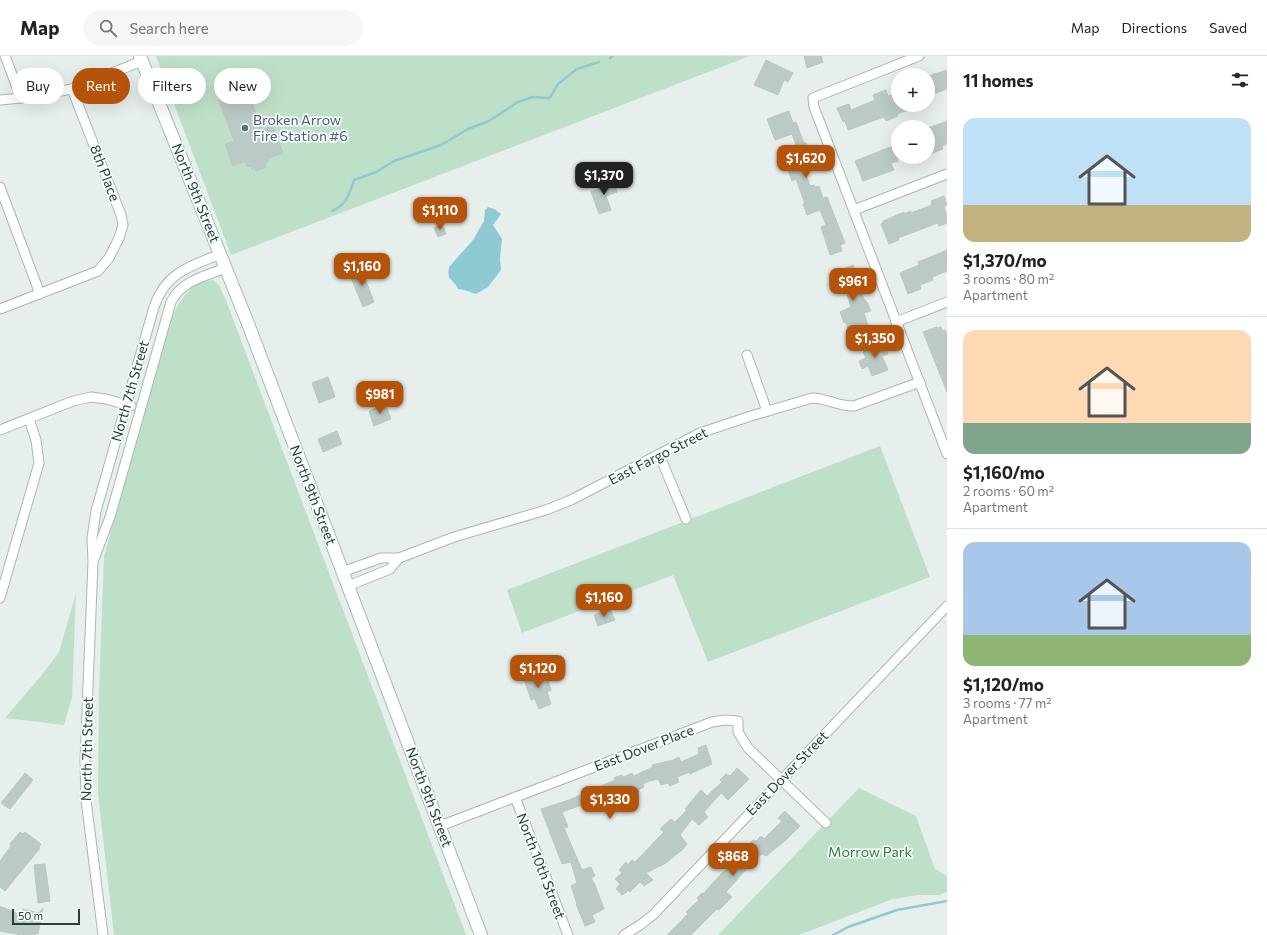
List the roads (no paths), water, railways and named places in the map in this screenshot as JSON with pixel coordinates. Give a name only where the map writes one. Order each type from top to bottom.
[{"type":"main road","name":"North 9th Street","points":[[141,58],[221,254],[481,935]]},
{"type":"street","points":[[5,56],[12,74]]},
{"type":"street","points":[[919,56],[813,98],[814,107],[947,454]]},
{"type":"street","points":[[119,68],[141,58]]},
{"type":"street","points":[[64,90],[72,89]]},
{"type":"street","points":[[0,100],[12,99]]},
{"type":"street","name":"8th Place","points":[[0,309],[98,271],[109,258],[119,238],[123,225],[78,104]]},
{"type":"street","points":[[854,210],[947,174]]},
{"type":"street","points":[[0,187],[40,294]]},
{"type":"street","name":"North 7th Street","points":[[103,935],[86,800],[92,538],[96,511],[154,307],[160,292],[169,280],[177,274],[190,266],[221,254]]},
{"type":"street","name":"North 7th Street","points":[[92,562],[110,517],[168,310],[174,296],[189,282],[226,268]]},
{"type":"street","points":[[896,322],[947,302]]},
{"type":"street","points":[[747,355],[767,411]]},
{"type":"street","name":"East Fargo Street","points":[[342,572],[381,558],[399,558],[454,537],[546,510],[570,500],[705,431],[812,398],[823,399],[843,406],[854,406],[920,382]]},
{"type":"street","points":[[0,430],[73,401],[91,397],[106,399],[140,409]]},
{"type":"street","points":[[0,598],[39,463],[36,440],[29,419]]},
{"type":"street","points":[[659,454],[686,519]]},
{"type":"street","name":"East Fargo Street","points":[[348,586],[387,571],[399,558]]},
{"type":"street","name":"East Dover Street","points":[[624,935],[653,915],[947,606]]},
{"type":"street","name":"East Dover Place","points":[[440,826],[712,722],[738,721],[738,732],[748,748],[781,779]]},
{"type":"street","points":[[781,779],[826,822]]},
{"type":"street","name":"North 10th Street","points":[[515,797],[568,935]]},
{"type":"water","points":[[488,207],[501,214],[493,225],[502,239],[500,259],[501,270],[488,287],[476,294],[458,289],[449,277],[448,272],[449,267],[473,240],[484,221],[485,210]]},
{"type":"waterway","points":[[332,211],[341,205],[349,195],[354,180],[376,172],[394,161],[441,145],[468,129],[489,121],[518,102],[533,97],[550,98],[558,84],[577,69],[599,62]]},
{"type":"waterway","points":[[833,935],[848,927],[897,910],[947,901]]},
{"type":"place","name":"Broken Arrow Fire Station #6","points":[[245,128]]},
{"type":"park label","name":"Morrow Park","points":[[870,852]]}]
